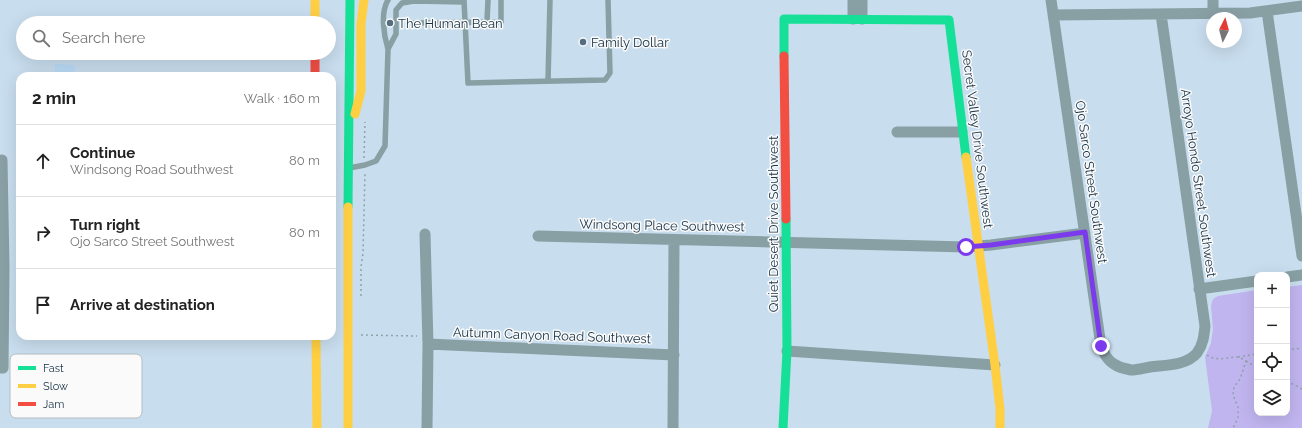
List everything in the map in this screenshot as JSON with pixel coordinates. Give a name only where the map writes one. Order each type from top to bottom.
[{"type":"street","points":[[310,0],[315,11]]},
{"type":"street","points":[[315,0],[315,16]]},
{"type":"street","points":[[348,428],[350,0]]},
{"type":"street","points":[[349,140],[360,91],[361,24],[364,0]]},
{"type":"street","points":[[853,0],[857,19]]},
{"type":"street","points":[[857,19],[862,0]]},
{"type":"street","name":"Ojo Sarco Street Southwest","points":[[1051,0],[1101,346],[1105,355],[1113,364],[1132,370],[1179,363],[1200,355]]},
{"type":"street","points":[[1213,0],[1213,12]]},
{"type":"street","points":[[1242,13],[1302,6]]},
{"type":"street","points":[[1267,11],[1302,256]]},
{"type":"street","name":"Arroyo Hondo Street Southwest","points":[[1161,14],[1205,326],[1200,355]]},
{"type":"street","points":[[1053,15],[1206,14]]},
{"type":"street","name":"Quiet Desert Drive Southwest","points":[[783,428],[787,351],[784,19],[857,19]]},
{"type":"street","name":"Secret Valley Drive Southwest","points":[[857,19],[949,20],[962,132],[995,365],[1000,409],[1000,428]]},
{"type":"street","points":[[315,60],[315,72]]},
{"type":"street","points":[[897,132],[962,132]]},
{"type":"street","points":[[2,160],[2,368]]},
{"type":"street","name":"Windsong Place Southwest","points":[[538,236],[674,241],[978,246],[1085,232]]},
{"type":"street","points":[[425,234],[428,340],[427,428]]},
{"type":"street","points":[[673,428],[674,241]]},
{"type":"street","points":[[1290,277],[1302,275]]},
{"type":"street","points":[[1199,289],[1254,281]]},
{"type":"street","points":[[316,340],[317,428]]},
{"type":"street","name":"Autumn Canyon Road Southwest","points":[[428,340],[674,355]]},
{"type":"street","points":[[787,351],[995,365]]},
{"type":"lane","points":[[349,168],[376,161],[385,146],[388,49],[384,34],[385,9],[388,0]]},
{"type":"lane","points":[[487,21],[488,0]]},
{"type":"lane","points":[[413,23],[501,22],[501,0]]},
{"type":"lane","points":[[548,81],[550,0]]},
{"type":"lane","points":[[388,49],[396,34],[396,10],[402,3],[414,1],[464,1],[468,83],[605,80],[610,72],[608,0]]},
{"type":"path","points":[[361,296],[365,165],[364,120]]},
{"type":"path","points":[[361,336],[428,340]]},
{"type":"path","points":[[1290,350],[1302,348]]},
{"type":"path","points":[[1200,355],[1207,355],[1221,359],[1254,354]]},
{"type":"path","points":[[1238,357],[1254,365]]},
{"type":"path","points":[[1233,428],[1238,418],[1238,407],[1233,395],[1234,387],[1240,379],[1246,361]]},
{"type":"path","points":[[1290,383],[1302,389]]},
{"type":"shaded area","points":[[55,64],[75,65],[75,72],[55,72]]},
{"type":"shaded area","points":[[1302,285],[1302,428],[1208,428],[1212,411],[1205,357],[1211,343],[1213,329],[1211,306],[1213,299],[1218,296],[1254,290],[1254,416],[1290,416],[1290,287]]},
{"type":"traffic: fast","points":[[348,207],[350,0]]},
{"type":"traffic: fast","points":[[784,56],[784,19],[949,20],[966,157]]},
{"type":"traffic: fast","points":[[783,428],[787,351],[786,219]]},
{"type":"traffic: slow","points":[[315,0],[315,16]]},
{"type":"traffic: slow","points":[[355,114],[361,91],[361,24],[364,0]]},
{"type":"traffic: slow","points":[[966,157],[995,365],[1000,409],[1000,428]]},
{"type":"traffic: slow","points":[[348,207],[348,428]]},
{"type":"traffic: slow","points":[[316,340],[317,428]]},
{"type":"traffic: jam","points":[[784,56],[786,219]]},
{"type":"traffic: jam","points":[[315,60],[315,72]]},
{"type":"place","name":"The Human Bean","points":[[390,23]]},
{"type":"place","name":"Family Dollar","points":[[583,42]]},
{"type":"route","points":[[966,247],[1085,232],[1101,346]]}]
